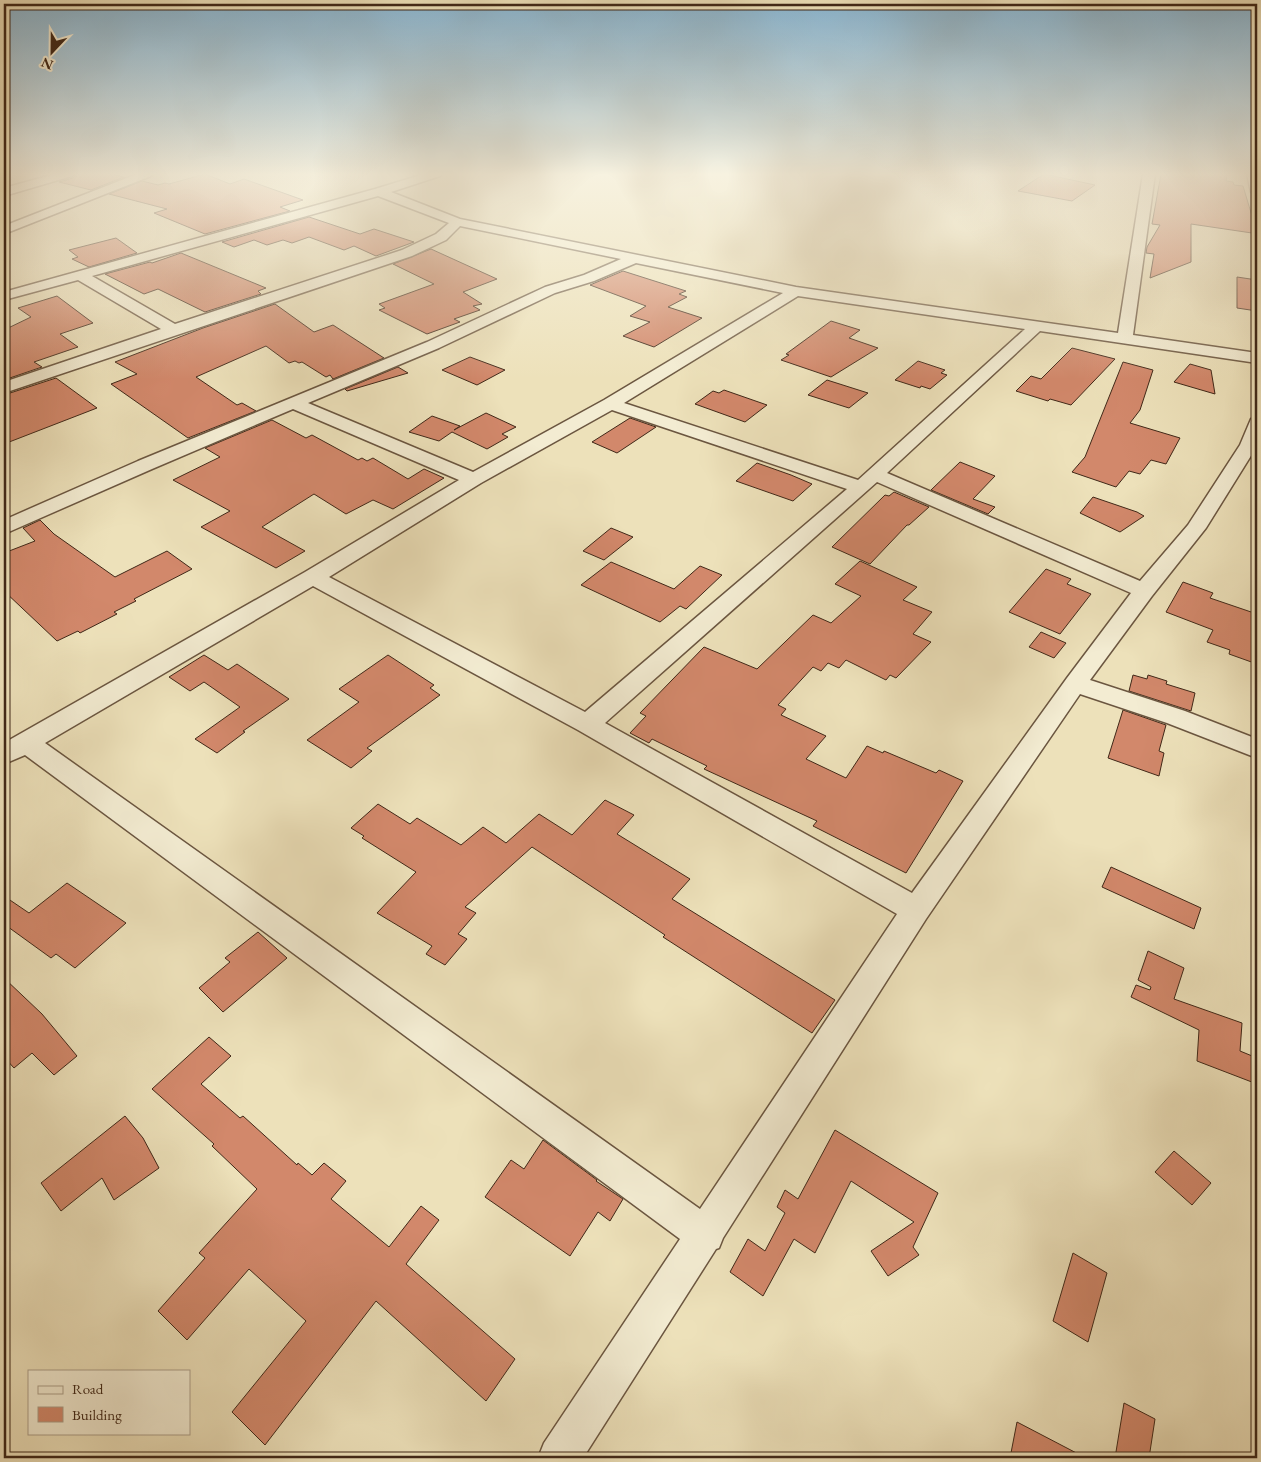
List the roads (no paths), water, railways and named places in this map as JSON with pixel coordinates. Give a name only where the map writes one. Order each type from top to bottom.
[{"type":"street","points":[[4,296],[195,242]]},
{"type":"street","points":[[4,388],[40,374],[407,253],[432,242]]},
{"type":"street","points":[[556,242],[796,291],[1257,358]]},
{"type":"street","points":[[1125,338],[1139,242]]},
{"type":"street","points":[[4,527],[433,345],[550,290],[589,278],[633,258]]},
{"type":"street","points":[[78,274],[174,330]]},
{"type":"street","points":[[706,1236],[15,748],[313,577],[474,479],[610,404],[796,291]]},
{"type":"street","points":[[587,724],[867,481],[1037,326]]},
{"type":"street","points":[[293,403],[474,479]]},
{"type":"street","points":[[610,404],[867,481],[1144,591]]},
{"type":"street","points":[[559,1458],[706,1236],[916,910],[1075,684],[1144,591],[1196,528],[1249,445],[1257,423]]},
{"type":"street","points":[[313,577],[587,724],[916,910]]},
{"type":"street","points":[[1075,684],[1176,717],[1257,748]]}]
